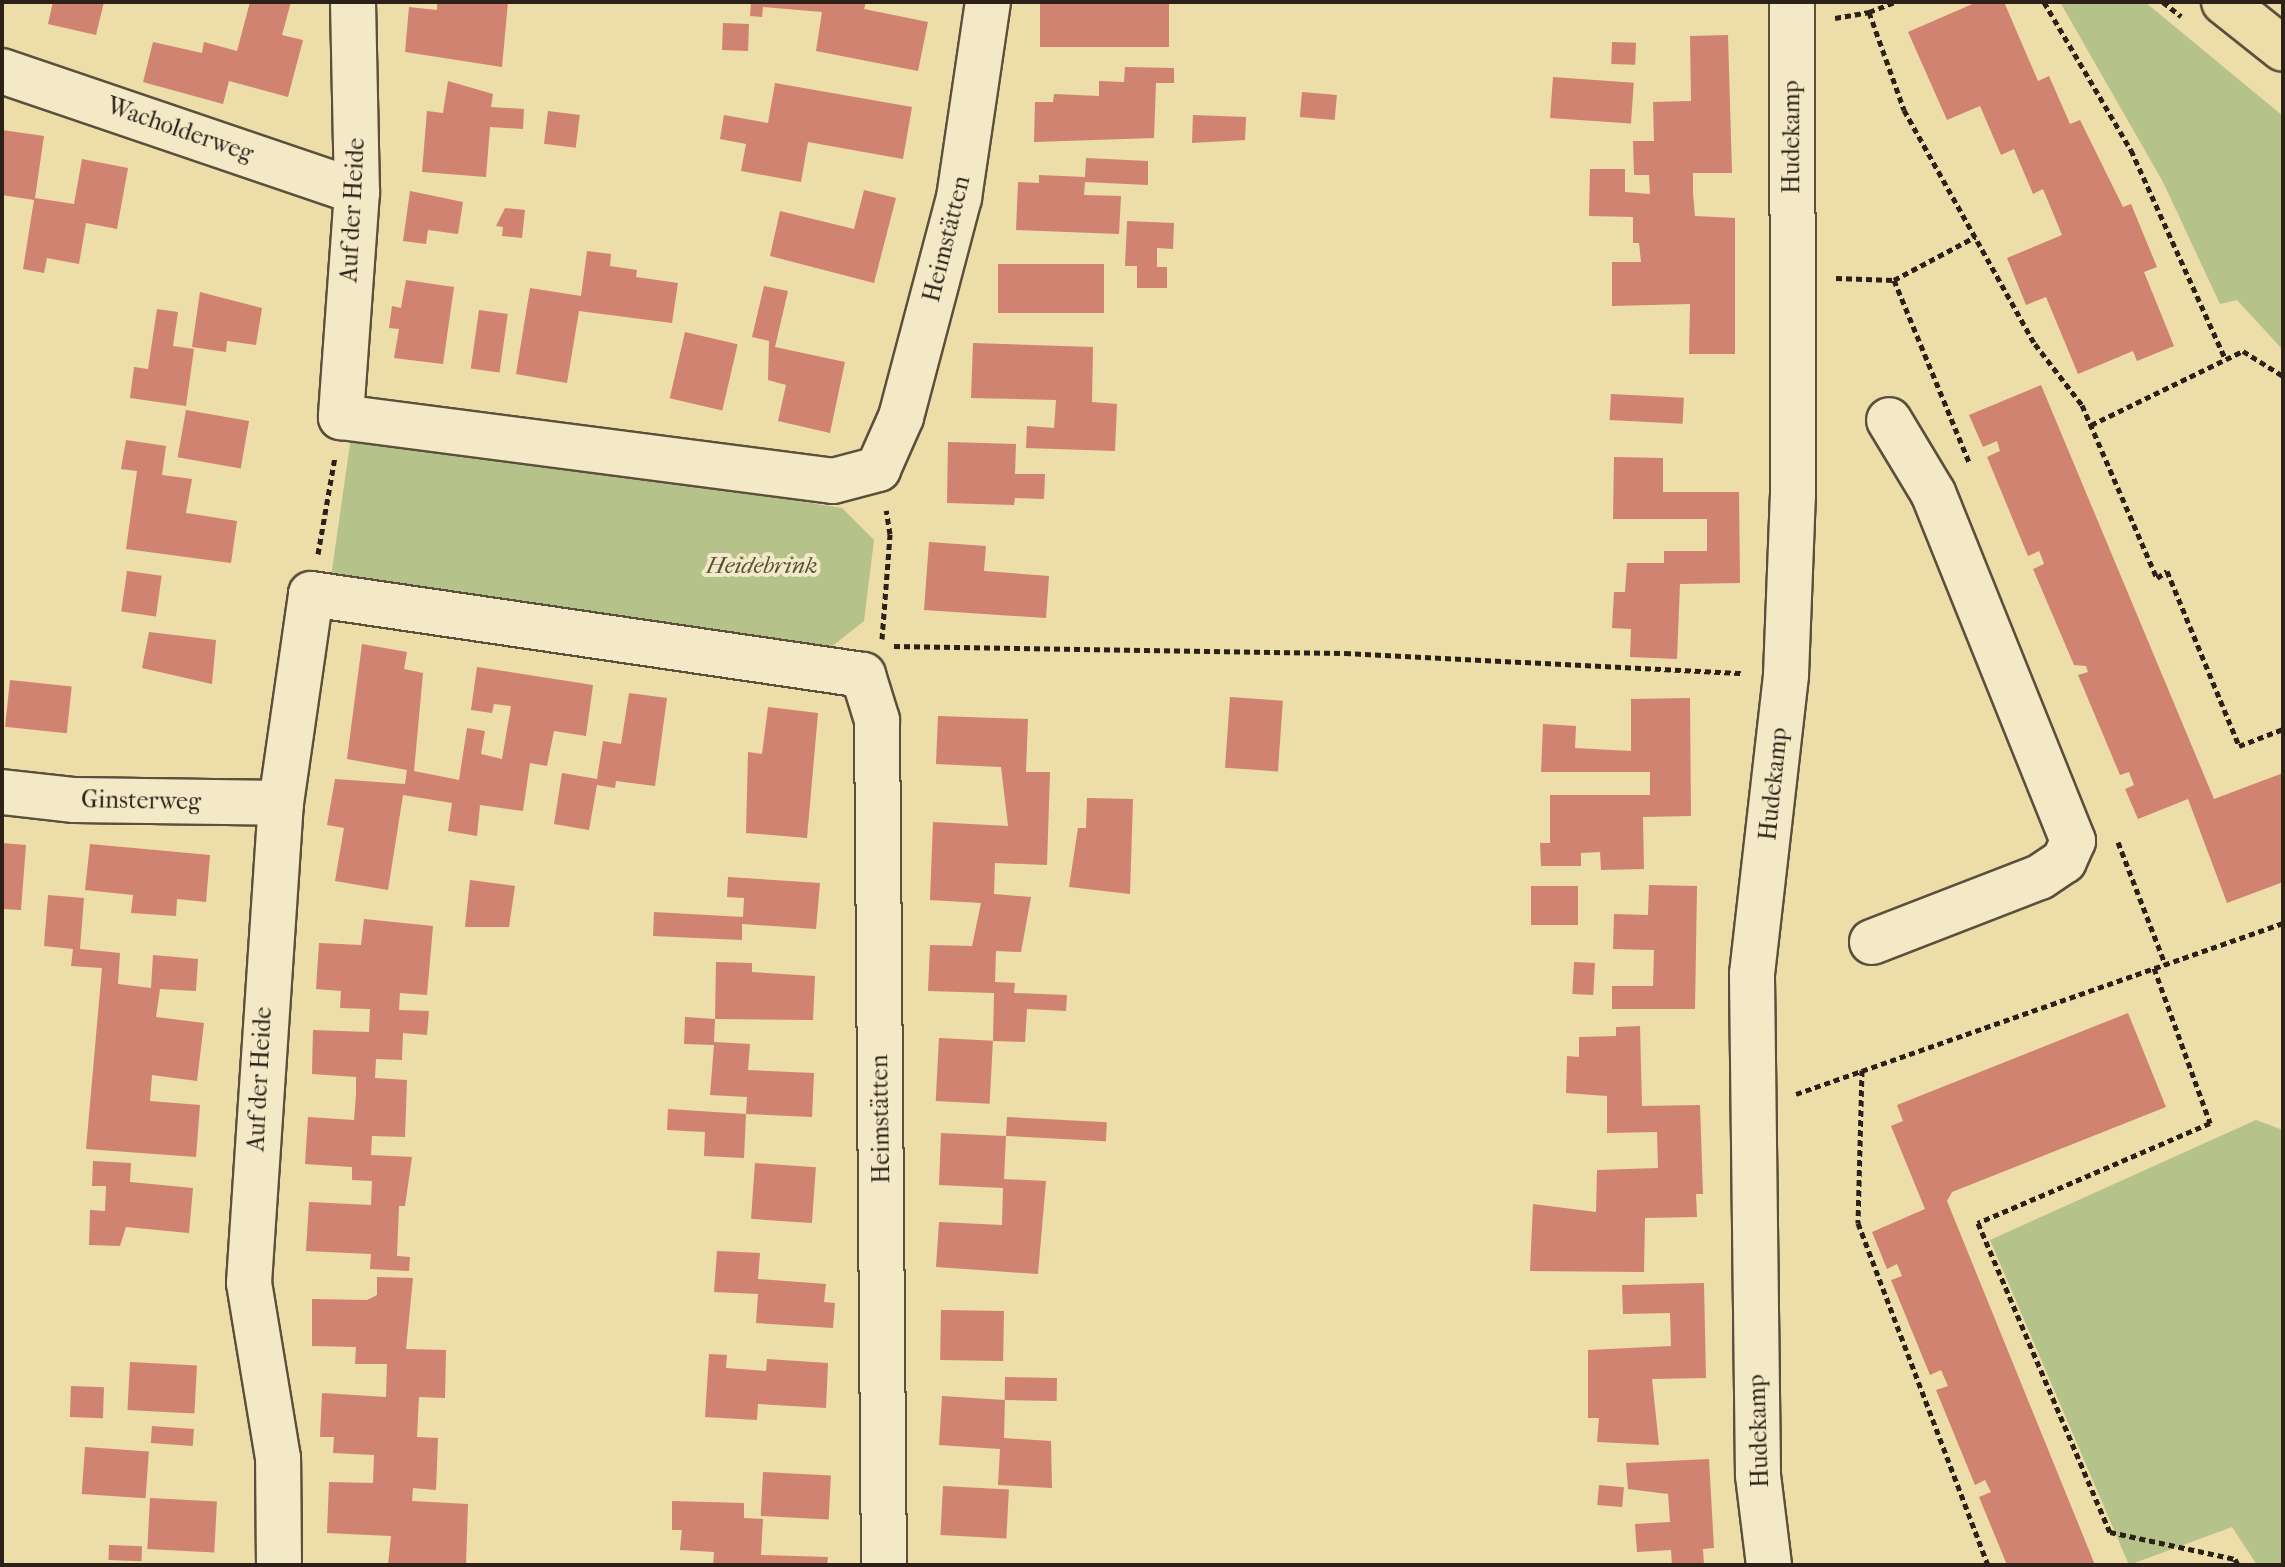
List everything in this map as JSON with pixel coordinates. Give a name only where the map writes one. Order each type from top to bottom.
[{"type":"main road","points":[[2224,2],[2283,49]]},
{"type":"street","name":"Auf der Heide","points":[[341,417],[357,192],[353,2]]},
{"type":"street","name":"Heimstätten","points":[[878,469],[901,417],[959,198],[988,2]]},
{"type":"street","name":"Hudekamp","points":[[1769,1565],[1758,1475],[1752,974],[1786,675],[1793,496],[1792,14]]},
{"type":"street","name":"Wacholderweg","points":[[2,71],[357,192]]},
{"type":"street","points":[[341,417],[833,481],[878,469]]},
{"type":"street","points":[[1872,942],[2040,877],[2064,861],[2073,841],[1933,493],[1889,420]]},
{"type":"street","name":"Auf der Heide","points":[[279,1565],[278,1458],[249,1283],[281,803],[311,594]]},
{"type":"street","name":"Heimstätten","points":[[311,594],[863,675],[877,720],[884,1565]]},
{"type":"street","name":"Ginsterweg","points":[[2,792],[75,800],[281,803]]},
{"type":"path","points":[[1792,14],[1869,12],[1895,2]]},
{"type":"path","points":[[2044,2],[2131,150],[2226,360]]},
{"type":"path","points":[[1869,12],[1904,110],[2035,344],[2091,425],[2157,578],[2167,571],[2239,746],[2283,729]]},
{"type":"path","points":[[1894,280],[1975,237]]},
{"type":"path","points":[[2091,425],[2243,351],[2283,376]]},
{"type":"path","points":[[311,594],[341,417]]},
{"type":"path","points":[[878,469],[890,534],[881,647],[1345,653],[1786,675]]},
{"type":"path","points":[[1754,1109],[2283,923]]},
{"type":"path","points":[[2154,968],[2210,1123],[1978,1223],[2110,1532],[2235,1559],[2238,1565]]},
{"type":"path","points":[[1862,1070],[1858,1223],[1988,1565]]},
{"type":"green space","points":[[2060,2],[2145,2],[2283,116],[2283,350],[2237,300],[2220,304],[2163,182]]},
{"type":"green space","name":"Heidebrink","points":[[352,430],[842,508],[874,540],[864,621],[831,647],[331,577]]},
{"type":"green space","points":[[2256,1120],[2283,1130],[2283,1565],[2257,1565],[2232,1527],[2129,1565],[1990,1240]]},
{"type":"building","points":[[53,2],[104,2],[96,35],[48,24]]},
{"type":"building","points":[[250,2],[291,2],[282,35],[303,40],[288,97],[229,81],[223,104],[143,82],[153,42],[202,53],[204,42],[237,51]]},
{"type":"building","points":[[437,2],[508,2],[502,67],[405,52],[409,7],[437,10]]},
{"type":"building","points":[[751,2],[866,2],[864,9],[928,22],[918,71],[816,51],[822,12],[763,7],[762,17],[750,16]]},
{"type":"building","points":[[1040,2],[1169,2],[1169,47],[1040,47]]},
{"type":"building","points":[[1977,2],[2004,2],[2038,81],[2049,76],[2070,124],[2080,120],[2123,207],[2131,204],[2157,267],[2144,272],[2174,346],[2137,361],[2133,351],[2078,374],[2046,297],[2026,305],[2007,258],[2062,235],[2043,189],[2033,194],[2014,149],[2001,155],[1980,106],[1947,120],[1908,32]]},
{"type":"building","points":[[723,23],[749,24],[748,51],[722,50]]},
{"type":"building","points":[[1728,35],[1732,173],[1693,173],[1693,193],[1695,216],[1735,218],[1735,354],[1689,354],[1690,304],[1612,306],[1612,262],[1641,262],[1639,243],[1633,243],[1633,217],[1589,216],[1590,169],[1625,169],[1625,192],[1650,194],[1649,175],[1634,175],[1633,141],[1654,141],[1653,102],[1691,101],[1690,36]]},
{"type":"building","points":[[1612,42],[1636,43],[1635,65],[1611,64]]},
{"type":"building","points":[[1125,67],[1174,68],[1174,83],[1156,83],[1154,138],[1034,142],[1035,102],[1053,102],[1054,94],[1099,96],[1099,81],[1124,82]]},
{"type":"building","points":[[1553,77],[1634,83],[1631,124],[1550,118]]},
{"type":"building","points":[[448,81],[493,94],[491,107],[524,109],[523,129],[490,127],[486,177],[422,172],[427,111],[443,113]]},
{"type":"building","points":[[775,83],[912,107],[903,159],[808,142],[801,182],[741,171],[746,144],[720,139],[724,115],[768,123]]},
{"type":"building","points":[[1302,92],[1337,95],[1335,120],[1300,117]]},
{"type":"building","points":[[548,111],[580,115],[576,148],[544,144]]},
{"type":"building","points":[[1193,115],[1246,117],[1245,140],[1192,143]]},
{"type":"building","points":[[2,130],[44,136],[35,198],[74,204],[82,159],[128,168],[117,229],[86,223],[79,264],[47,258],[44,273],[23,269],[34,200],[2,195]]},
{"type":"building","points":[[1086,158],[1148,161],[1148,185],[1085,182],[1084,195],[1121,196],[1119,234],[1016,230],[1018,182],[1039,183],[1039,175],[1085,177]]},
{"type":"building","points":[[864,190],[896,198],[874,283],[770,256],[780,211],[854,229]]},
{"type":"building","points":[[410,191],[463,202],[458,234],[428,230],[426,244],[403,241]]},
{"type":"building","points":[[505,208],[525,210],[522,238],[502,236],[503,227],[496,226]]},
{"type":"building","points":[[1127,221],[1174,223],[1173,249],[1157,248],[1157,267],[1167,267],[1167,288],[1137,288],[1137,266],[1125,266]]},
{"type":"building","points":[[587,251],[611,254],[610,266],[637,270],[636,277],[678,283],[672,323],[579,311],[567,383],[516,374],[530,288],[581,296]]},
{"type":"building","points":[[998,264],[1104,264],[1104,313],[998,313]]},
{"type":"building","points":[[406,280],[454,287],[443,364],[394,358],[399,329],[389,328],[392,306],[401,308]]},
{"type":"building","points":[[764,286],[788,291],[775,347],[845,362],[830,433],[778,421],[786,385],[768,380],[769,341],[752,337]]},
{"type":"building","points":[[200,292],[262,308],[256,345],[227,341],[226,352],[192,347]]},
{"type":"building","points":[[157,309],[178,312],[173,346],[194,349],[186,406],[130,398],[134,367],[148,369]]},
{"type":"building","points":[[479,310],[508,314],[500,372],[471,368]]},
{"type":"building","points":[[685,332],[738,344],[722,410],[670,398]]},
{"type":"building","points":[[973,343],[1093,347],[1092,402],[1117,404],[1115,451],[1026,448],[1027,426],[1054,428],[1056,400],[971,398]]},
{"type":"building","points":[[2041,385],[2214,799],[2283,773],[2283,882],[2227,903],[2188,799],[2138,819],[2125,789],[2134,785],[2129,772],[2120,775],[2078,675],[2088,672],[2086,666],[2074,665],[2033,569],[2044,564],[2042,558],[2039,551],[2028,556],[1987,457],[2000,451],[1997,441],[1983,447],[1969,415]]},
{"type":"building","points":[[1611,394],[1684,398],[1683,424],[1610,420]]},
{"type":"building","points":[[186,410],[249,421],[241,468],[178,457]]},
{"type":"building","points":[[126,440],[166,446],[162,475],[192,479],[186,513],[237,521],[231,563],[126,549],[137,471],[121,469]]},
{"type":"building","points":[[948,442],[1016,444],[1015,474],[1045,474],[1044,499],[1015,498],[1014,505],[947,503]]},
{"type":"building","points":[[1614,457],[1663,458],[1663,492],[1739,492],[1740,583],[1680,584],[1677,659],[1630,657],[1631,629],[1612,628],[1614,592],[1625,592],[1627,563],[1664,563],[1664,551],[1707,551],[1707,519],[1613,519]]},
{"type":"building","points":[[929,542],[986,546],[984,571],[1049,576],[1046,618],[924,610]]},
{"type":"building","points":[[127,571],[162,576],[156,616],[121,612]]},
{"type":"building","points":[[149,632],[216,640],[212,684],[142,668]]},
{"type":"building","points":[[362,644],[407,652],[404,669],[423,673],[414,771],[459,780],[467,728],[485,731],[481,754],[502,759],[511,706],[494,704],[492,713],[471,710],[477,667],[593,685],[586,736],[554,731],[547,766],[530,763],[523,811],[480,805],[477,836],[448,831],[452,803],[403,795],[388,890],[335,881],[344,828],[327,825],[335,779],[405,784],[407,770],[347,759]]},
{"type":"building","points":[[10,680],[72,686],[67,733],[5,727]]},
{"type":"building","points":[[629,693],[667,698],[655,786],[616,781],[615,788],[597,785],[589,830],[554,824],[562,773],[597,779],[603,741],[621,744]]},
{"type":"building","points":[[1230,697],[1283,701],[1278,772],[1225,768]]},
{"type":"building","points":[[1690,698],[1691,816],[1643,817],[1644,869],[1601,870],[1600,852],[1581,853],[1581,866],[1541,866],[1540,843],[1550,843],[1550,795],[1650,795],[1650,772],[1541,772],[1543,724],[1576,726],[1575,748],[1631,751],[1631,699]]},
{"type":"building","points":[[768,707],[818,713],[807,838],[746,833],[748,752],[762,754]]},
{"type":"building","points":[[938,716],[1028,719],[1026,772],[1050,772],[1047,865],[995,863],[994,894],[1031,897],[1021,952],[996,951],[995,982],[1015,983],[1014,993],[1067,995],[1066,1011],[1027,1009],[1025,1042],[993,1041],[994,993],[928,991],[930,945],[972,946],[981,903],[930,900],[933,822],[1008,826],[1001,767],[936,764]]},
{"type":"building","points":[[1087,798],[1133,799],[1130,894],[1069,887],[1078,828],[1086,828]]},
{"type":"building","points":[[2,843],[26,845],[21,910],[2,909]]},
{"type":"building","points":[[90,844],[210,855],[206,902],[177,899],[176,916],[131,913],[133,895],[85,890]]},
{"type":"building","points":[[728,877],[820,883],[816,929],[742,924],[742,940],[653,936],[654,912],[743,917],[744,898],[727,897]]},
{"type":"building","points":[[470,880],[515,886],[509,927],[465,927]]},
{"type":"building","points":[[1649,885],[1697,886],[1695,1009],[1612,1009],[1612,986],[1653,986],[1654,950],[1613,949],[1614,914],[1648,915]]},
{"type":"building","points":[[1531,886],[1578,886],[1578,925],[1531,925]]},
{"type":"building","points":[[48,895],[84,898],[80,949],[120,953],[118,984],[151,988],[153,955],[198,959],[196,991],[160,989],[156,1017],[204,1023],[197,1081],[152,1075],[150,1101],[200,1105],[196,1157],[86,1149],[102,968],[71,966],[73,949],[44,946]]},
{"type":"building","points":[[364,919],[433,926],[427,995],[400,993],[399,1010],[429,1011],[427,1035],[403,1033],[402,1060],[376,1059],[375,1078],[407,1080],[405,1137],[372,1136],[371,1155],[412,1157],[405,1206],[399,1206],[397,1256],[410,1257],[409,1271],[370,1269],[371,1254],[306,1251],[309,1202],[371,1205],[372,1181],[352,1180],[352,1167],[305,1164],[308,1117],[354,1120],[356,1094],[356,1077],[312,1074],[313,1030],[369,1032],[370,1009],[340,1008],[341,991],[316,989],[319,943],[361,945]]},
{"type":"building","points":[[716,962],[752,963],[752,972],[815,976],[813,1020],[715,1019]]},
{"type":"building","points":[[1574,962],[1595,963],[1593,995],[1572,994]]},
{"type":"building","points":[[2128,1013],[2166,1107],[1952,1192],[1947,1201],[2095,1565],[2007,1565],[1979,1497],[1991,1492],[1985,1480],[1975,1485],[1936,1390],[1948,1386],[1941,1370],[1930,1375],[1891,1280],[1902,1276],[1897,1264],[1887,1269],[1872,1232],[1925,1209],[1891,1126],[1903,1121],[1897,1105]]},
{"type":"building","points":[[685,1017],[715,1019],[714,1042],[750,1044],[748,1070],[814,1073],[812,1117],[746,1114],[747,1097],[710,1095],[714,1045],[684,1044]]},
{"type":"building","points":[[1640,1026],[1642,1106],[1700,1105],[1703,1194],[1696,1194],[1697,1217],[1645,1218],[1644,1272],[1530,1271],[1533,1204],[1596,1212],[1597,1170],[1658,1168],[1657,1132],[1607,1133],[1607,1096],[1566,1093],[1567,1056],[1579,1057],[1579,1037],[1616,1036],[1616,1027]]},
{"type":"building","points":[[939,1038],[993,1041],[990,1104],[936,1101]]},
{"type":"building","points":[[668,1109],[746,1114],[744,1158],[704,1156],[705,1132],[667,1130]]},
{"type":"building","points":[[1007,1117],[1107,1122],[1106,1141],[1006,1136]]},
{"type":"building","points":[[941,1133],[1006,1136],[1004,1179],[1046,1181],[1038,1274],[936,1267],[939,1222],[1002,1225],[1003,1188],[939,1185]]},
{"type":"building","points":[[93,1161],[131,1163],[130,1182],[193,1188],[189,1233],[126,1227],[120,1246],[89,1245],[90,1210],[105,1211],[106,1186],[92,1186]]},
{"type":"building","points":[[755,1163],[816,1167],[812,1223],[751,1219]]},
{"type":"building","points":[[717,1251],[760,1253],[758,1279],[826,1284],[824,1302],[835,1303],[833,1328],[756,1323],[758,1294],[714,1292]]},
{"type":"building","points":[[377,1277],[413,1278],[406,1349],[446,1350],[445,1398],[419,1397],[417,1437],[438,1438],[436,1490],[413,1488],[412,1501],[468,1504],[466,1565],[388,1565],[391,1536],[327,1533],[329,1482],[373,1483],[374,1455],[333,1453],[334,1437],[320,1437],[322,1393],[386,1397],[387,1364],[355,1364],[356,1347],[312,1346],[312,1299],[367,1300],[377,1295]]},
{"type":"building","points":[[1704,1283],[1706,1378],[1652,1379],[1659,1445],[1597,1442],[1599,1418],[1588,1418],[1588,1350],[1671,1346],[1670,1313],[1623,1314],[1622,1285]]},
{"type":"building","points":[[941,1310],[1004,1311],[1003,1361],[940,1360]]},
{"type":"building","points":[[709,1354],[727,1355],[726,1368],[766,1371],[767,1359],[828,1363],[826,1408],[758,1404],[757,1420],[705,1417]]},
{"type":"building","points":[[130,1362],[197,1366],[194,1413],[127,1410]]},
{"type":"building","points":[[1005,1377],[1057,1378],[1057,1401],[1005,1400]]},
{"type":"building","points":[[71,1386],[104,1387],[103,1418],[70,1417]]},
{"type":"building","points":[[942,1396],[1005,1400],[1004,1438],[1051,1441],[1052,1488],[998,1485],[1000,1449],[939,1445]]},
{"type":"building","points":[[152,1426],[194,1429],[193,1446],[151,1443]]},
{"type":"building","points":[[85,1447],[149,1451],[146,1498],[82,1494]]},
{"type":"building","points":[[1709,1459],[1714,1548],[1703,1549],[1704,1565],[1672,1565],[1671,1550],[1637,1552],[1635,1524],[1670,1522],[1668,1494],[1628,1489],[1626,1463]]},
{"type":"building","points":[[763,1472],[831,1476],[829,1519],[761,1516]]},
{"type":"building","points":[[1599,1485],[1624,1487],[1622,1507],[1597,1505]]},
{"type":"building","points":[[943,1486],[1009,1489],[1006,1538],[940,1535]]},
{"type":"building","points":[[150,1498],[217,1502],[214,1552],[147,1549]]},
{"type":"building","points":[[672,1501],[744,1503],[744,1518],[763,1519],[761,1555],[828,1557],[827,1565],[713,1565],[714,1552],[680,1550],[682,1530],[672,1530]]},
{"type":"building","points":[[109,1545],[142,1546],[141,1561],[108,1560]]}]
